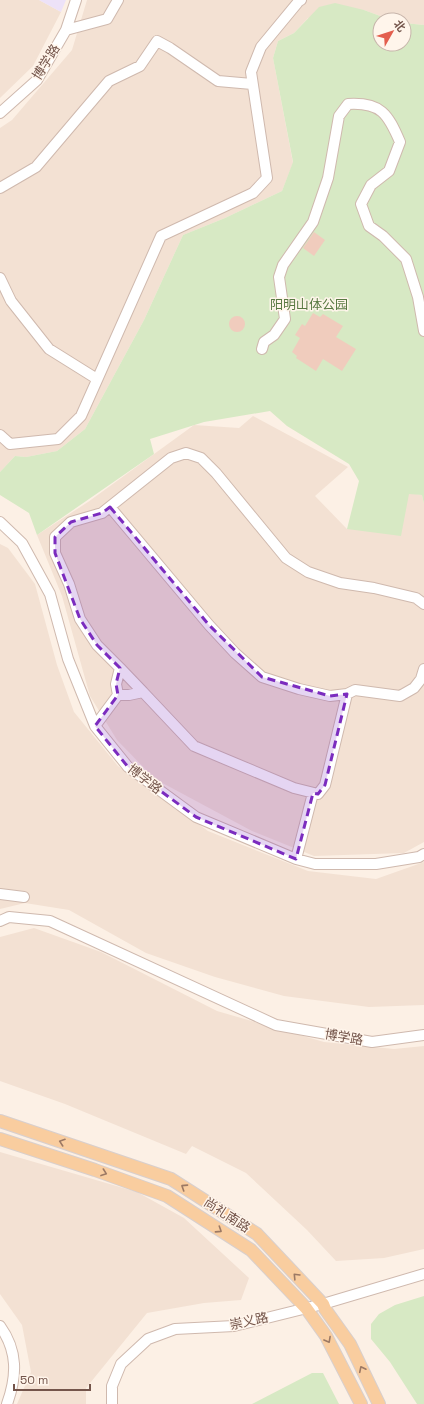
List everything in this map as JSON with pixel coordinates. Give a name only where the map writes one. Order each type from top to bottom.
[{"type":"main road","name":"尚礼南路","points":[[0,1121],[171,1179],[257,1234],[323,1304],[350,1344],[379,1404]]},
{"type":"main road","name":"尚礼南路","points":[[0,1139],[95,1170],[167,1196],[251,1250],[306,1308],[326,1336],[361,1404]]},
{"type":"street","name":"博学路","points":[[0,113],[37,80],[66,30],[76,0]]},
{"type":"street","points":[[66,30],[107,20],[118,0]]},
{"type":"street","points":[[0,435],[10,444],[58,439],[81,416],[160,236],[253,193],[267,178],[251,72],[261,47],[301,0]]},
{"type":"street","points":[[0,188],[36,167],[109,81],[140,66],[157,41],[170,48],[218,81],[252,84]]},
{"type":"street","points":[[262,348],[264,342],[274,335],[285,319],[279,277],[283,265],[313,222],[328,178],[339,116],[348,104],[360,103],[378,108],[391,120],[400,142],[389,171],[371,185],[361,204],[369,226],[383,236],[406,259],[418,297],[424,331]]},
{"type":"street","points":[[0,278],[11,301],[49,349],[97,379]]},
{"type":"street","points":[[347,694],[325,785],[318,794],[294,788],[194,746],[120,668],[96,645],[80,620],[69,584],[55,553],[56,537],[71,522],[102,513],[171,458],[186,453],[201,458],[216,473],[286,558],[308,572],[340,583],[374,588],[416,598],[424,604]]},
{"type":"street","points":[[110,506],[209,625],[235,653],[262,677],[299,689],[330,696],[347,694],[355,690],[400,696],[414,688],[421,679],[424,669]]},
{"type":"street","name":"博学路","points":[[0,522],[22,543],[50,594],[68,659],[95,726],[128,767],[196,817],[296,858],[315,864],[376,864],[419,857],[424,854]]},
{"type":"street","points":[[95,726],[118,695],[116,684],[120,668]]},
{"type":"street","points":[[118,695],[129,696],[143,692]]},
{"type":"street","points":[[296,858],[313,793]]},
{"type":"street","points":[[0,894],[24,897]]},
{"type":"street","name":"博学路","points":[[0,921],[9,918],[50,921],[276,1025],[372,1042],[424,1034]]},
{"type":"street","name":"崇义路","points":[[112,1404],[112,1386],[121,1364],[148,1339],[174,1329],[234,1326],[323,1304],[424,1274]]},
{"type":"street","points":[[0,1326],[7,1335],[13,1356],[15,1375],[7,1404]]},
{"type":"highlighted area","points":[[110,507],[209,625],[262,677],[330,696],[347,694],[325,785],[318,794],[313,793],[296,859],[196,817],[128,767],[95,726],[118,695],[116,684],[120,668],[97,645],[80,619],[55,553],[55,537],[71,522],[102,513]]},
{"type":"shaded area","points":[[0,0],[39,0],[61,12],[33,66],[0,98]]},
{"type":"shaded area","points":[[39,0],[66,0],[61,12]]},
{"type":"shaded area","points":[[87,0],[424,0],[424,25],[412,24],[412,12],[372,13],[364,10],[308,18],[294,33],[278,41],[273,58],[293,163],[282,191],[225,218],[183,235],[144,320],[85,429],[57,451],[26,457],[15,456],[0,472],[0,128],[12,120],[72,50]]},
{"type":"shaded area","points":[[253,416],[348,467],[315,496],[347,529],[409,493],[422,495],[424,504],[424,842],[404,853],[314,856],[252,831],[155,779],[117,740],[90,696],[62,596],[37,535],[88,502],[194,425],[239,428]]},
{"type":"shaded area","points":[[0,544],[8,548],[35,584],[57,665],[74,712],[118,766],[208,831],[308,871],[376,879],[424,862],[424,1005],[369,1007],[284,996],[215,977],[146,953],[69,910],[25,903],[0,909]]},
{"type":"shaded area","points":[[34,928],[101,952],[217,1011],[324,1042],[394,1049],[424,1046],[424,1249],[384,1258],[336,1261],[307,1230],[246,1173],[192,1146],[186,1154],[65,1104],[0,1081],[0,937]]},
{"type":"shaded area","points":[[0,1152],[137,1192],[184,1218],[249,1278],[241,1300],[204,1303],[147,1313],[86,1388],[86,1404],[17,1404],[31,1372],[22,1325],[0,1294]]},
{"type":"green space","name":"阳明山体公园","points":[[335,3],[372,13],[372,52],[412,52],[412,24],[424,25],[424,504],[422,495],[409,494],[401,536],[347,529],[359,481],[349,464],[287,426],[270,411],[204,422],[150,439],[154,454],[37,535],[29,513],[0,495],[0,472],[15,456],[26,457],[57,451],[85,429],[144,320],[183,235],[225,218],[282,191],[293,162],[273,58],[278,41],[294,33],[319,7]]},
{"type":"green space","points":[[424,1296],[424,1404],[417,1404],[390,1362],[371,1339],[371,1324],[379,1314],[395,1305]]},
{"type":"green space","points":[[312,1373],[323,1373],[339,1404],[252,1404]]},
{"type":"building","points":[[314,232],[325,240],[314,256],[303,248]]},
{"type":"building","points":[[313,313],[320,317],[323,314],[343,326],[336,337],[356,349],[342,371],[323,359],[316,371],[296,358],[297,356],[292,352],[300,338],[295,335],[302,324],[305,326]]},
{"type":"building","points":[[234,316],[240,316],[245,321],[243,330],[240,332],[234,332],[229,327],[229,321]]}]
